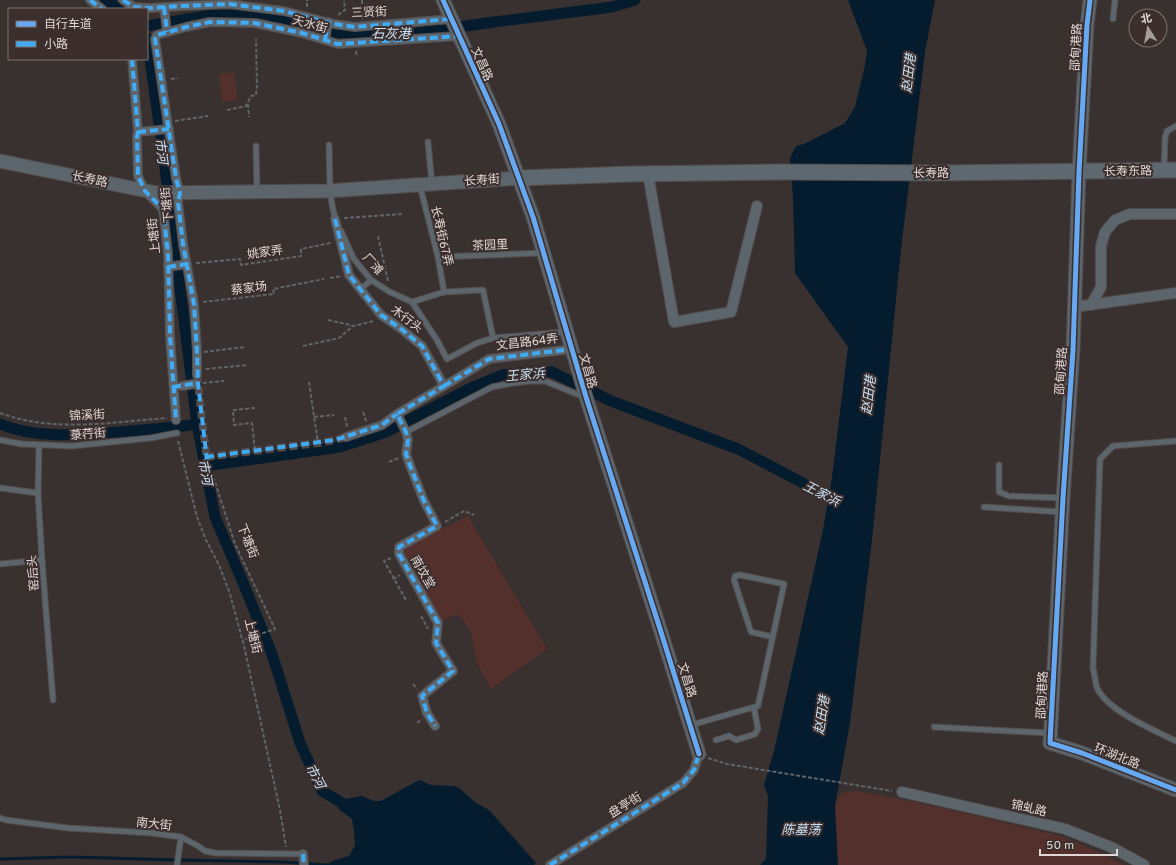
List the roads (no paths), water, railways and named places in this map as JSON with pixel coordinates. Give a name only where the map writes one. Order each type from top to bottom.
[{"type":"main road","name":"长寿东路","points":[[1079,172],[1170,170]]},
{"type":"main road","name":"长寿路","points":[[783,172],[1079,172]]},
{"type":"main road","name":"长寿街","points":[[519,178],[783,172]]},
{"type":"street","points":[[90,0],[101,8]]},
{"type":"street","name":"三贤街","points":[[123,0],[134,8],[151,8],[164,11],[229,4],[284,11],[328,25],[355,27],[455,27]]},
{"type":"street","name":"文昌路","points":[[443,0],[499,124],[533,217],[586,397],[662,632],[699,754]]},
{"type":"street","name":"邵甸港路","points":[[1050,738],[1062,512],[1073,350],[1079,172],[1087,25],[1090,0]]},
{"type":"street","points":[[164,11],[166,29]]},
{"type":"street","name":"天水街","points":[[157,35],[166,29],[210,22],[255,23],[326,39],[338,44],[455,27]]},
{"type":"street","points":[[326,39],[328,25]]},
{"type":"street","name":"下塘街","points":[[157,35],[155,38],[167,127],[180,193],[178,202],[184,264],[194,304],[198,372]]},
{"type":"street","name":"上塘街","points":[[132,60],[138,132],[138,176],[163,209],[170,266],[170,336],[176,418]]},
{"type":"street","points":[[138,132],[152,131],[167,127]]},
{"type":"street","name":"长寿路","points":[[0,160],[151,192],[180,193]]},
{"type":"street","points":[[648,174],[674,322],[731,312],[757,206]]},
{"type":"street","name":"长寿街","points":[[180,193],[330,190],[519,178]]},
{"type":"street","points":[[1090,305],[1101,287],[1101,246],[1105,232],[1115,220],[1130,214],[1176,214]]},
{"type":"street","name":"木行头","points":[[335,219],[349,275],[384,318],[400,328],[422,346],[444,386]]},
{"type":"street","points":[[170,266],[184,264]]},
{"type":"street","points":[[1074,307],[1176,293]]},
{"type":"street","name":"文昌路64弄","points":[[444,386],[489,359],[572,349]]},
{"type":"street","points":[[182,386],[196,384]]},
{"type":"street","points":[[346,437],[382,425],[444,386]]},
{"type":"street","points":[[398,416],[405,431]]},
{"type":"street","name":"南坟堂","points":[[405,431],[408,440],[406,454],[424,501],[437,526],[399,547],[399,554],[438,623],[436,643],[453,671],[422,696],[427,713],[435,726]]},
{"type":"street","name":"环湖北路","points":[[1050,738],[1082,753],[1176,790]]},
{"type":"street","name":"盘亭街","points":[[550,865],[683,783],[694,770],[699,754]]},
{"type":"street","name":"锦虬路","points":[[902,792],[1065,829],[1111,847],[1144,865]]},
{"type":"lane","points":[[1113,19],[1115,0]]},
{"type":"lane","points":[[1170,170],[1165,138],[1167,131],[1176,126]]},
{"type":"lane","name":"长寿街67弄","points":[[428,142],[426,184],[444,292]]},
{"type":"lane","name":"厂滩","points":[[329,145],[330,190],[335,219],[354,259],[371,280],[390,292],[412,302]]},
{"type":"lane","points":[[256,146],[257,192]]},
{"type":"lane","name":"茶园里","points":[[438,257],[544,253]]},
{"type":"lane","points":[[361,289],[371,280]]},
{"type":"lane","points":[[493,338],[483,290],[444,292],[412,302],[448,359],[477,343],[493,338],[567,332]]},
{"type":"lane","points":[[405,431],[492,387],[512,383],[545,381],[586,397]]},
{"type":"lane","name":"菉荇街","points":[[0,440],[22,444],[72,446],[151,438],[177,433]]},
{"type":"lane","points":[[1176,441],[1113,446],[1100,459],[1094,668],[1098,689],[1106,700],[1128,716],[1176,741]]},
{"type":"lane","name":"窑后头","points":[[39,445],[38,493],[53,700]]},
{"type":"lane","points":[[1000,464],[999,492],[1009,496],[1063,498]]},
{"type":"lane","points":[[0,488],[38,493]]},
{"type":"lane","points":[[984,507],[1062,512]]},
{"type":"lane","points":[[0,564],[42,560]]},
{"type":"lane","points":[[690,726],[758,706],[773,637],[784,584],[740,575],[735,576],[734,580],[751,632],[773,637]]},
{"type":"lane","points":[[716,740],[729,736],[736,740],[755,734],[758,729],[754,708]]},
{"type":"lane","points":[[934,727],[1050,738]]},
{"type":"lane","name":"南大街","points":[[0,818],[68,828],[152,833],[181,838],[209,852],[286,854],[304,859]]},
{"type":"lane","points":[[177,865],[181,838]]},
{"type":"water","points":[[848,0],[935,0],[925,52],[901,249],[872,540],[850,723],[835,806],[838,865],[760,865],[766,859],[768,796],[764,785],[774,751],[823,530],[832,477],[848,347],[795,273],[793,197],[790,158],[796,146],[804,144],[845,123],[855,107],[867,51]]},
{"type":"water","points":[[419,780],[431,785],[454,786],[459,788],[475,802],[489,810],[536,863],[534,865],[325,865],[349,856],[355,845],[352,819],[340,810],[335,802],[337,799],[362,796],[374,801],[381,801]]},
{"type":"waterway","points":[[105,0],[117,8]]},
{"type":"waterway","name":"石灰港","points":[[148,26],[212,15],[256,15],[335,33],[410,34],[612,7],[635,0]]},
{"type":"waterway","name":"市河","points":[[148,45],[197,424],[215,517],[272,654],[300,743],[322,791],[349,807]]},
{"type":"waterway","name":"王家浜","points":[[205,466],[340,447],[386,432],[473,387],[502,375],[531,372],[552,372],[611,401],[738,449],[841,503]]},
{"type":"waterway","points":[[0,424],[29,432],[58,435],[167,428],[197,424]]},
{"type":"waterway","points":[[0,859],[72,857],[284,862],[327,865]]},
{"type":"tunnel","points":[[197,375],[207,461]]},
{"type":"tunnel","points":[[206,457],[318,443],[346,437]]},
{"type":"water label","name":"赵田港","points":[[908,73]]},
{"type":"water label","name":"赵田港","points":[[868,395]]},
{"type":"water label","name":"赵田港","points":[[821,715]]},
{"type":"water label","name":"陈墓荡","points":[[801,829]]}]
